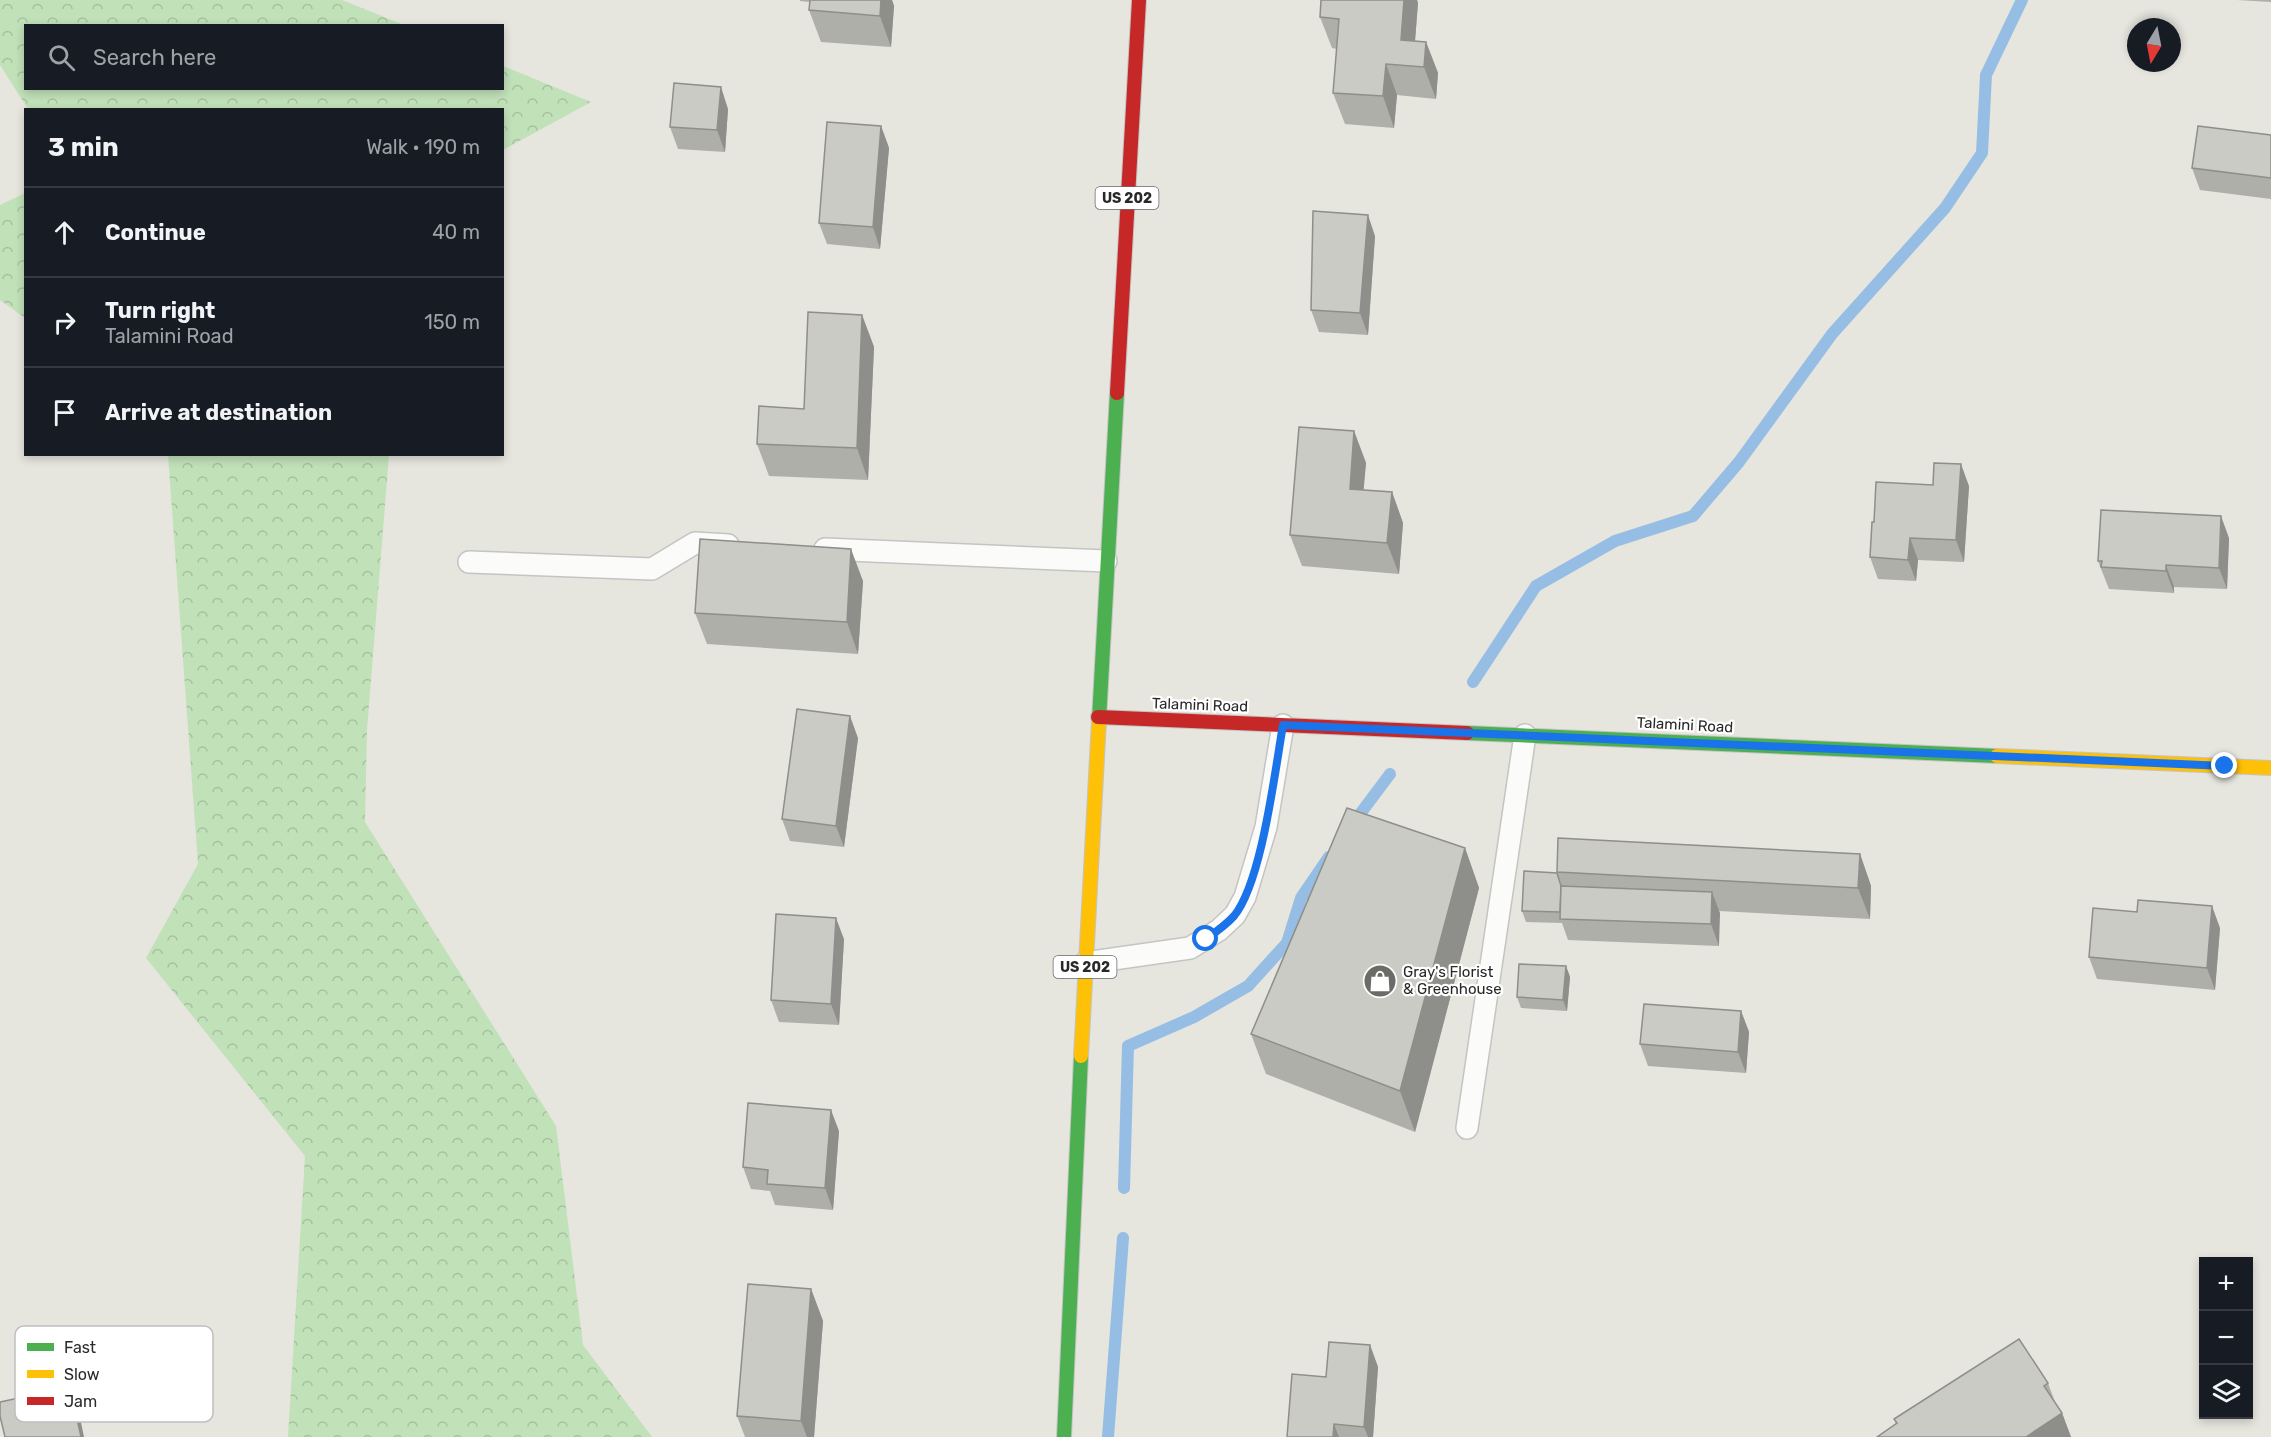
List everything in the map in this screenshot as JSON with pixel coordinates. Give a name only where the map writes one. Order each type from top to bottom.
[{"type":"main road","name":"US 202","points":[[1064,1437],[1085,963],[1139,0]]},
{"type":"main road","name":"Talamini Road","points":[[1098,717],[2271,768]]},
{"type":"lane","points":[[469,562],[652,569],[696,543],[754,546]]},
{"type":"lane","points":[[801,548],[1106,561]]},
{"type":"lane","points":[[1085,963],[1190,948],[1219,930],[1235,915],[1245,897],[1266,827],[1283,725]]},
{"type":"lane","points":[[1467,1128],[1525,735]]},
{"type":"green space","points":[[0,0],[342,0],[402,24],[24,24],[24,90],[504,90],[504,66],[591,102],[504,149],[504,108],[27,108],[0,65]]},
{"type":"green space","points":[[24,193],[24,317],[0,300],[0,205]]},
{"type":"green space","points":[[168,456],[389,456],[367,730],[365,822],[556,1126],[583,1345],[652,1437],[288,1437],[305,1156],[146,958],[198,864]]},
{"type":"building","points":[[810,0],[881,0],[880,16],[809,10]]},
{"type":"building","points":[[1321,0],[1404,0],[1401,40],[1426,42],[1424,67],[1386,64],[1383,96],[1333,93],[1339,19],[1320,17]]},
{"type":"building","points":[[674,83],[721,87],[717,130],[670,127]]},
{"type":"building","points":[[827,122],[881,126],[873,227],[819,223]]},
{"type":"building","points":[[2198,126],[2271,135],[2271,178],[2192,168]]},
{"type":"building","points":[[1313,211],[1368,215],[1360,313],[1311,310]]},
{"type":"building","points":[[808,312],[862,315],[857,448],[757,444],[759,406],[804,409]]},
{"type":"building","points":[[1299,427],[1354,431],[1350,489],[1392,492],[1387,543],[1290,535]]},
{"type":"building","points":[[1934,463],[1961,464],[1956,540],[1910,538],[1908,560],[1870,557],[1876,482],[1933,485]]},
{"type":"building","points":[[2101,510],[2221,516],[2219,568],[2166,565],[2166,571],[2101,567],[2102,561],[2098,561]]},
{"type":"building","points":[[700,539],[851,549],[847,622],[695,613]]},
{"type":"building","points":[[797,709],[850,716],[836,826],[782,819]]},
{"type":"building","name":"Gray's Florist & Greenhouse","points":[[1347,808],[1465,848],[1400,1091],[1251,1034]]},
{"type":"building","points":[[1558,838],[1860,854],[1858,888],[1557,872]]},
{"type":"building","points":[[1524,871],[1557,873],[1561,886],[1560,912],[1522,911]]},
{"type":"building","points":[[1561,886],[1712,892],[1711,924],[1560,919]]},
{"type":"building","points":[[2138,900],[2212,906],[2207,968],[2089,957],[2093,908],[2137,912]]},
{"type":"building","points":[[776,914],[836,918],[831,1004],[771,1000]]},
{"type":"building","points":[[1519,964],[1566,966],[1563,1000],[1517,997]]},
{"type":"building","points":[[1644,1004],[1741,1011],[1738,1052],[1640,1044]]},
{"type":"building","points":[[748,1103],[831,1110],[825,1188],[767,1184],[768,1170],[743,1167]]},
{"type":"building","points":[[748,1284],[811,1289],[801,1421],[737,1416]]},
{"type":"building","points":[[2019,1339],[2048,1383],[2044,1386],[2062,1413],[2026,1437],[1877,1437],[1897,1423],[1894,1419]]},
{"type":"building","points":[[1329,1342],[1370,1345],[1364,1427],[1334,1424],[1333,1437],[1287,1437],[1292,1374],[1326,1377]]},
{"type":"building","points":[[15,1399],[15,1422],[78,1422],[81,1437],[5,1437],[0,1416],[0,1402]]},
{"type":"waterway","points":[[1473,682],[1536,586],[1615,541],[1693,516],[1739,462],[1832,334],[1945,208],[1982,153],[1986,75],[2022,0]]},
{"type":"waterway","points":[[1351,826],[1390,774]]},
{"type":"waterway","points":[[1124,1188],[1128,1046],[1194,1017],[1248,986],[1287,943],[1301,898],[1329,857]]},
{"type":"waterway","points":[[1108,1437],[1123,1238]]},
{"type":"traffic: fast","points":[[1099,720],[1117,393]]},
{"type":"traffic: fast","points":[[1467,733],[1997,756]]},
{"type":"traffic: fast","points":[[1064,1437],[1081,1056]]},
{"type":"traffic: slow","points":[[1081,1056],[1099,720]]},
{"type":"traffic: slow","points":[[1997,756],[2271,768]]},
{"type":"traffic: jam","points":[[1117,393],[1139,0]]},
{"type":"traffic: jam","points":[[1098,717],[1467,733]]},
{"type":"place","name":"Gray's Florist & Greenhouse","points":[[1380,981]]},
{"type":"route","points":[[1206,939],[1235,915],[1245,897],[1266,827],[1283,725],[2225,766]]}]
